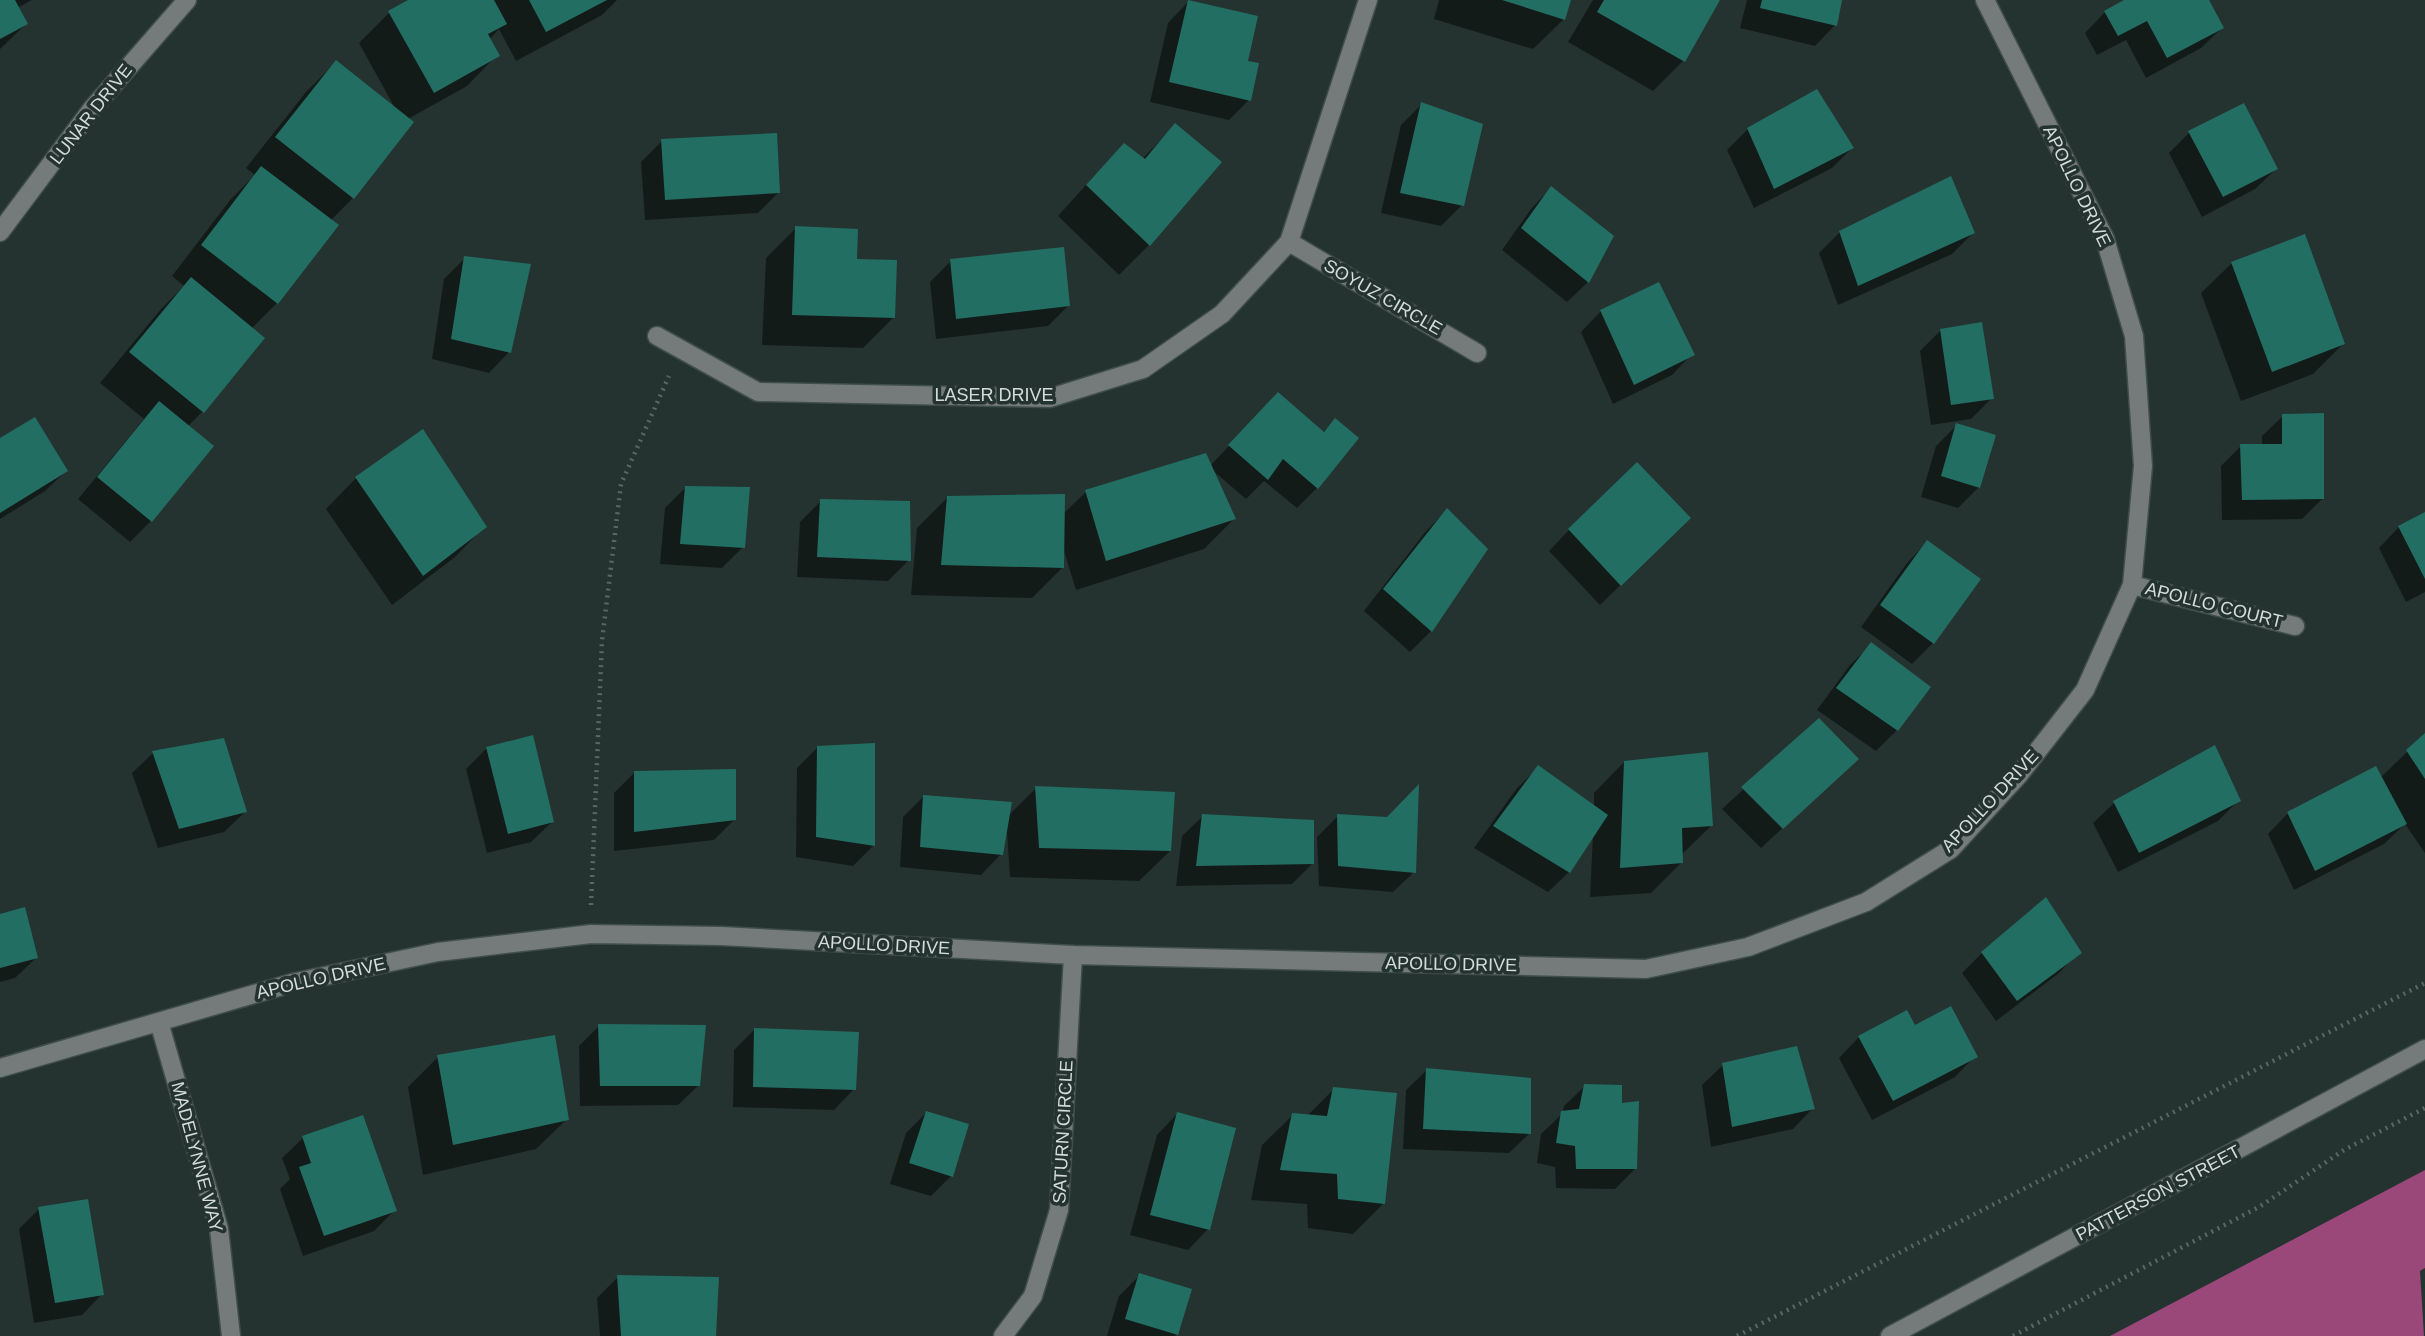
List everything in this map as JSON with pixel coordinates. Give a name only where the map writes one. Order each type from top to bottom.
[{"type":"street","name":"LUNAR DRIVE","points":[[0,232],[92,109],[187,0]]},
{"type":"street","name":"LASER DRIVE","points":[[657,336],[758,392],[1050,398],[1143,369],[1222,314],[1289,242],[1368,0]]},
{"type":"street","name":"APOLLO DRIVE","points":[[0,1068],[292,983],[438,952],[591,934],[721,936],[1073,955],[1646,969],[1748,947],[1866,902],[1951,849],[2018,776],[2085,690],[2132,585],[2143,466],[2134,336],[2105,239],[1985,0]]},
{"type":"street","name":"SOYUZ CIRCLE","points":[[1289,242],[1477,353]]},
{"type":"street","name":"APOLLO COURT","points":[[2132,585],[2295,626]]},
{"type":"street","name":"SATURN CIRCLE","points":[[1003,1336],[1033,1296],[1059,1210],[1073,955]]},
{"type":"street","name":"MADELYNNE WAY","points":[[159,1021],[219,1229],[230,1336]]},
{"type":"street","name":"PATTERSON STREET","points":[[1890,1336],[2425,1049]]},
{"type":"path","points":[[591,934],[593,807],[602,641],[621,484],[681,350]]},
{"type":"path","points":[[1737,1336],[2425,983]]},
{"type":"path","points":[[2013,1336],[2259,1207],[2344,1150],[2425,1108]]},
{"type":"shaded area","points":[[2425,1170],[2425,1268],[2420,1271],[2424,1336],[2110,1336]]},
{"type":"building","points":[[0,0],[15,0],[28,24],[0,39]]},
{"type":"building","points":[[408,0],[494,0],[507,24],[488,34],[500,56],[434,93],[388,11]]},
{"type":"building","points":[[529,0],[607,0],[546,32]]},
{"type":"building","points":[[1188,0],[1258,16],[1248,61],[1259,63],[1251,101],[1169,82]]},
{"type":"building","points":[[1502,0],[1571,0],[1565,20]]},
{"type":"building","points":[[1604,0],[1720,0],[1685,62],[1597,12]]},
{"type":"building","points":[[1762,0],[1842,0],[1837,26],[1760,8]]},
{"type":"building","points":[[2124,0],[2209,0],[2224,28],[2167,58],[2147,21],[2118,36],[2104,11]]},
{"type":"building","points":[[336,60],[414,122],[354,199],[275,137]]},
{"type":"building","points":[[1817,89],[1854,148],[1774,189],[1747,128]]},
{"type":"building","points":[[1421,102],[1483,124],[1464,206],[1400,193]]},
{"type":"building","points":[[2244,103],[2278,169],[2223,197],[2188,131]]},
{"type":"building","points":[[1175,123],[1222,162],[1150,246],[1086,185],[1124,143],[1145,159]]},
{"type":"building","points":[[777,133],[780,193],[665,200],[661,139]]},
{"type":"building","points":[[261,166],[339,225],[278,304],[201,245]]},
{"type":"building","points":[[1951,176],[1975,233],[1858,286],[1839,231]]},
{"type":"building","points":[[1551,186],[1614,236],[1589,283],[1521,228]]},
{"type":"building","points":[[795,226],[858,229],[857,259],[897,260],[895,318],[792,315]]},
{"type":"building","points":[[2305,234],[2345,344],[2272,372],[2231,262]]},
{"type":"building","points":[[1064,247],[1070,306],[956,319],[950,259]]},
{"type":"building","points":[[464,256],[531,264],[511,353],[451,339]]},
{"type":"building","points":[[191,277],[265,338],[204,413],[129,352]]},
{"type":"building","points":[[1659,282],[1695,355],[1634,385],[1600,310]]},
{"type":"building","points":[[1982,322],[1994,399],[1951,405],[1940,329]]},
{"type":"building","points":[[1278,392],[1324,432],[1335,418],[1359,438],[1318,489],[1283,459],[1268,480],[1228,445]]},
{"type":"building","points":[[159,401],[214,446],[152,522],[97,477]]},
{"type":"building","points":[[2324,413],[2324,499],[2242,500],[2240,444],[2282,444],[2282,414]]},
{"type":"building","points":[[35,417],[68,471],[0,513],[0,438]]},
{"type":"building","points":[[1956,423],[1996,435],[1980,488],[1941,476]]},
{"type":"building","points":[[423,429],[487,527],[423,576],[355,477]]},
{"type":"building","points":[[1206,453],[1236,519],[1106,561],[1085,490]]},
{"type":"building","points":[[1637,462],[1691,518],[1621,586],[1568,529]]},
{"type":"building","points":[[685,486],[750,487],[745,548],[680,544]]},
{"type":"building","points":[[1065,494],[1064,568],[941,565],[947,496]]},
{"type":"building","points":[[820,499],[910,501],[911,561],[817,557]]},
{"type":"building","points":[[1447,508],[1488,549],[1432,632],[1383,589]]},
{"type":"building","points":[[2425,512],[2425,579],[2398,526]]},
{"type":"building","points":[[1927,540],[1981,579],[1934,644],[1880,605]]},
{"type":"building","points":[[1871,642],[1931,687],[1898,731],[1836,688]]},
{"type":"building","points":[[1819,718],[1859,759],[1783,829],[1741,787]]},
{"type":"building","points":[[2425,733],[2425,779],[2406,750]]},
{"type":"building","points":[[533,735],[554,822],[508,834],[486,747]]},
{"type":"building","points":[[224,738],[247,812],[179,829],[152,751]]},
{"type":"building","points":[[875,743],[875,846],[816,837],[817,746]]},
{"type":"building","points":[[2215,745],[2241,801],[2139,853],[2113,801]]},
{"type":"building","points":[[1708,752],[1713,826],[1682,828],[1683,863],[1620,868],[1624,761]]},
{"type":"building","points":[[1538,765],[1608,815],[1570,873],[1493,826]]},
{"type":"building","points":[[2376,766],[2407,824],[2315,871],[2287,812]]},
{"type":"building","points":[[736,769],[736,820],[634,832],[634,771]]},
{"type":"building","points":[[1419,784],[1416,873],[1338,866],[1337,814],[1387,817]]},
{"type":"building","points":[[1035,786],[1175,792],[1171,851],[1039,848]]},
{"type":"building","points":[[923,795],[1012,802],[1003,855],[920,847]]},
{"type":"building","points":[[1202,814],[1314,820],[1314,864],[1196,866]]},
{"type":"building","points":[[2046,897],[2082,953],[2017,1001],[1981,952]]},
{"type":"building","points":[[25,907],[38,958],[0,968],[0,914]]},
{"type":"building","points":[[1951,1006],[1978,1057],[1893,1101],[1858,1036],[1907,1010],[1915,1025]]},
{"type":"building","points":[[598,1024],[706,1025],[700,1086],[600,1086]]},
{"type":"building","points":[[754,1028],[859,1032],[856,1090],[753,1087]]},
{"type":"building","points":[[555,1035],[569,1120],[453,1145],[437,1055]]},
{"type":"building","points":[[1797,1046],[1815,1109],[1732,1127],[1722,1063]]},
{"type":"building","points":[[1426,1068],[1531,1078],[1531,1134],[1423,1129]]},
{"type":"building","points":[[1584,1084],[1622,1085],[1622,1103],[1639,1101],[1637,1169],[1576,1169],[1575,1146],[1556,1143],[1561,1111],[1579,1109]]},
{"type":"building","points":[[1333,1087],[1397,1093],[1385,1204],[1338,1199],[1337,1174],[1280,1170],[1292,1113],[1327,1116]]},
{"type":"building","points":[[926,1111],[969,1124],[953,1177],[909,1163]]},
{"type":"building","points":[[1177,1112],[1236,1128],[1210,1230],[1150,1215]]},
{"type":"building","points":[[363,1115],[397,1211],[324,1236],[299,1167],[311,1163],[302,1136]]},
{"type":"building","points":[[88,1199],[104,1295],[55,1303],[38,1207]]},
{"type":"building","points":[[1139,1273],[1192,1289],[1178,1335],[1125,1319]]},
{"type":"building","points":[[617,1275],[719,1277],[716,1336],[621,1336]]}]
